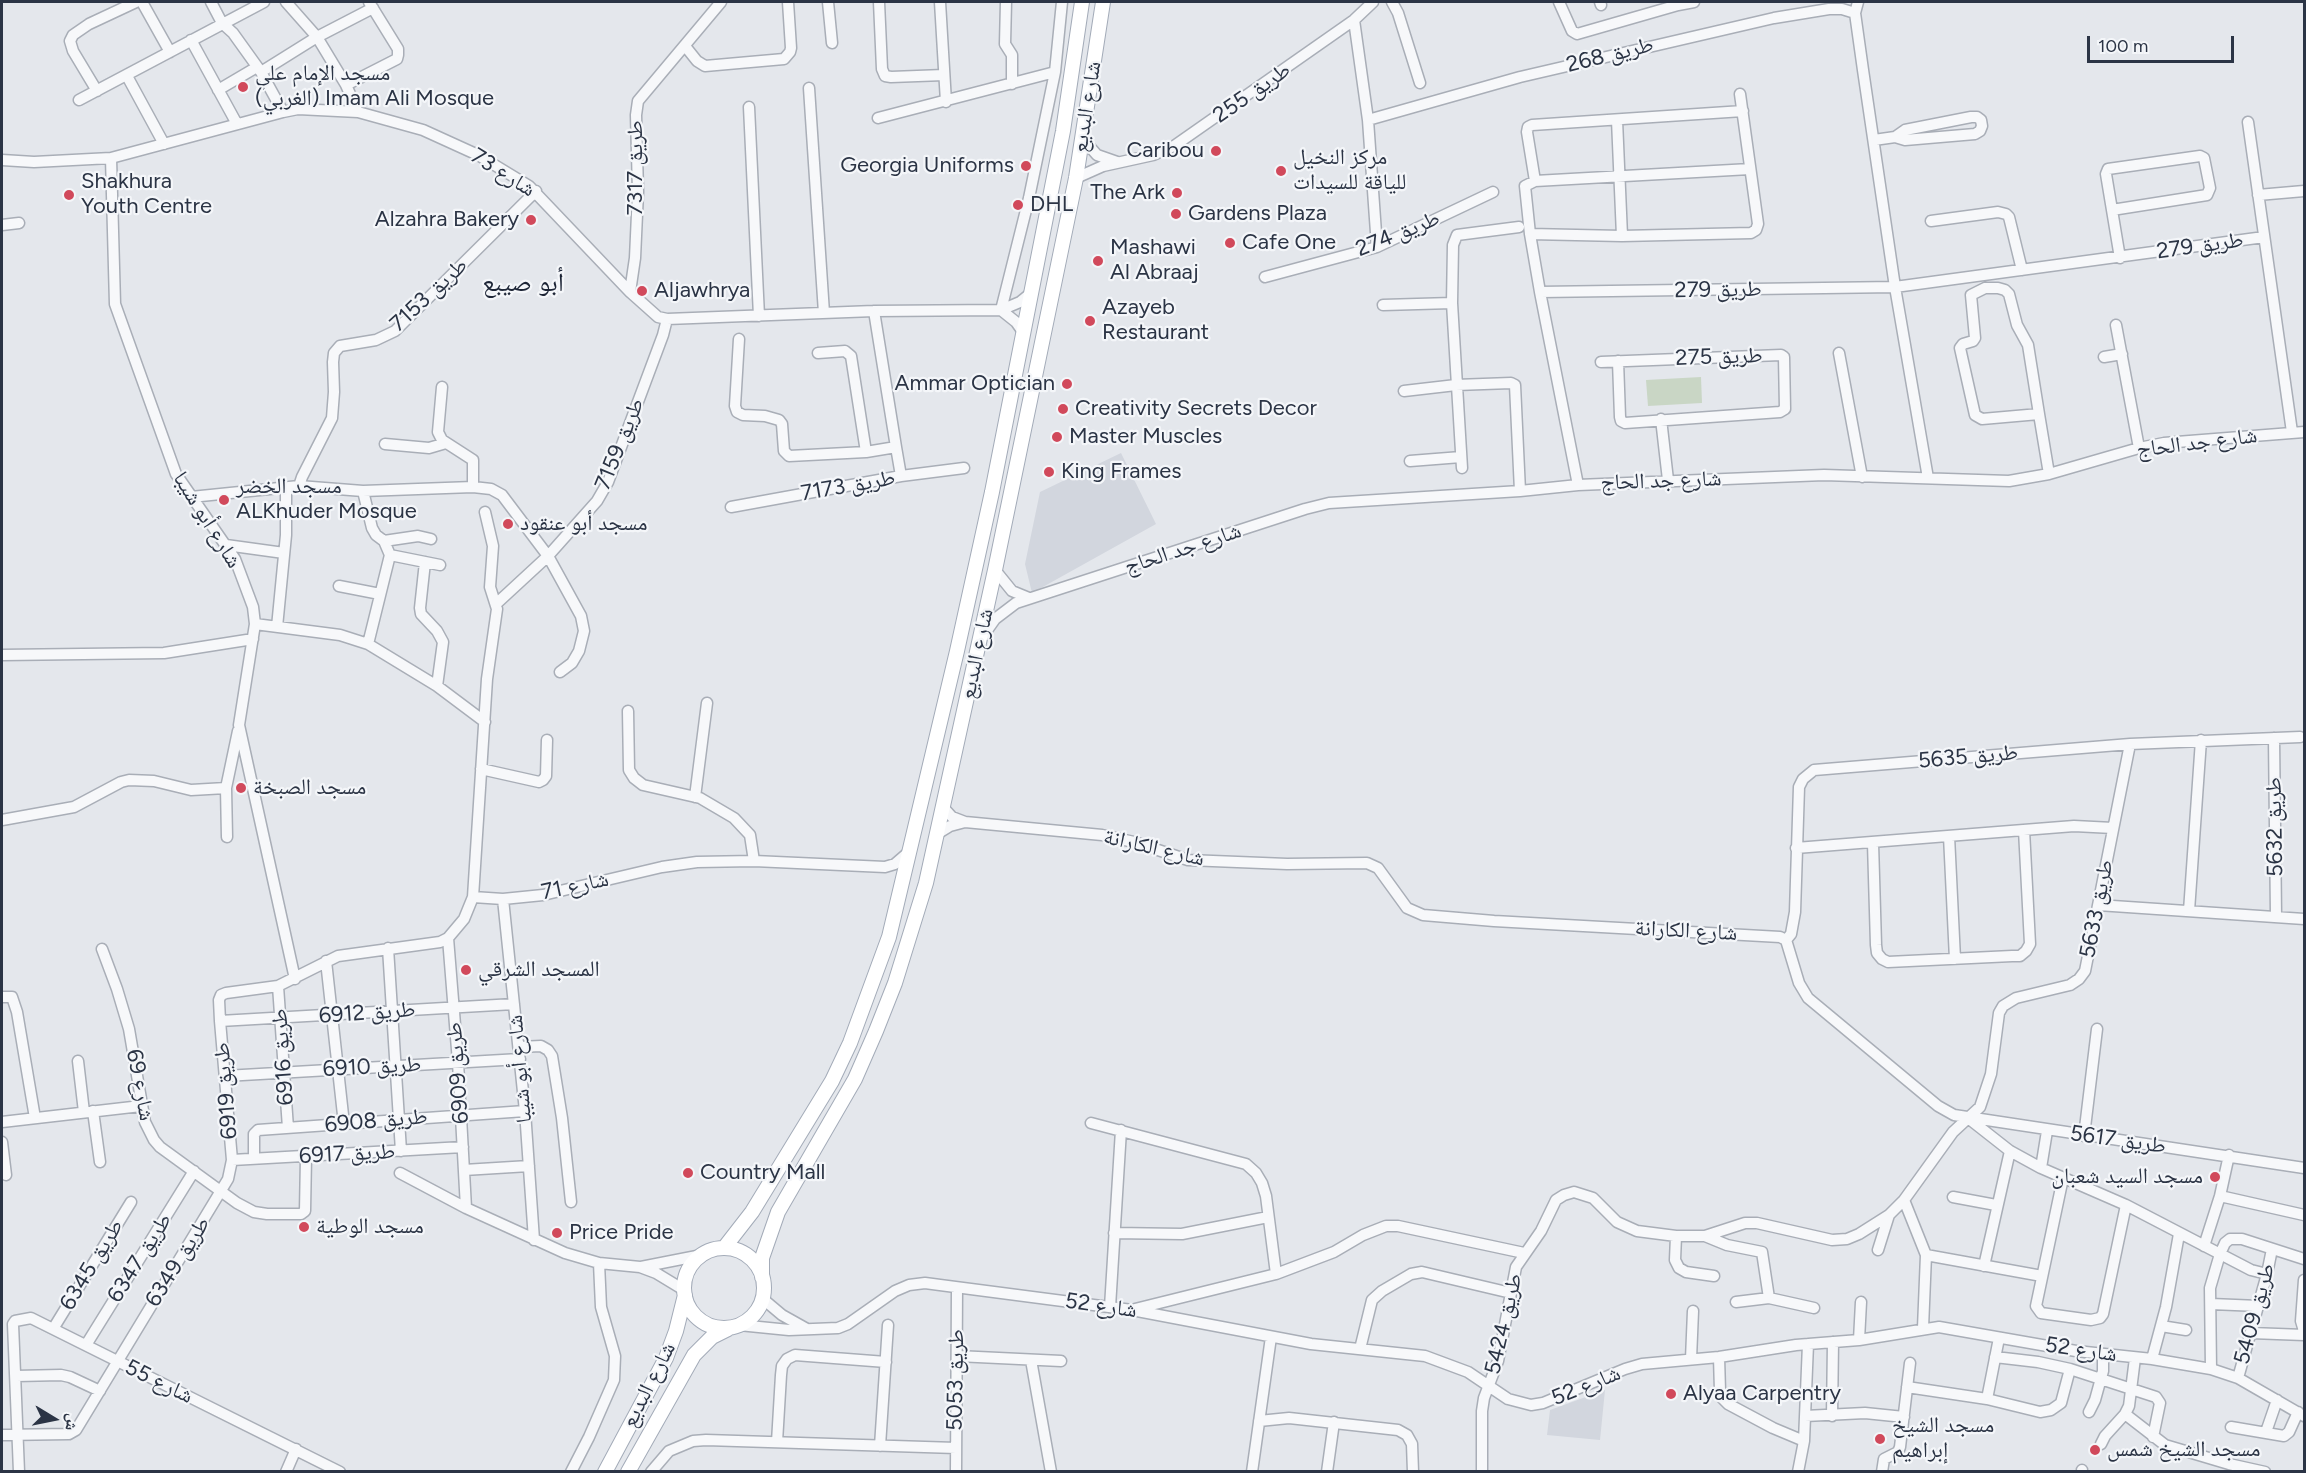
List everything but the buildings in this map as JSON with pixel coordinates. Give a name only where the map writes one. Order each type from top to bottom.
[{"type":"main road","name":"شارع البديع","points":[[724,1248],[752,1212],[832,1081],[850,1043],[877,973],[902,889],[975,571],[1063,131],[1083,2]]},
{"type":"main road","name":"شارع البديع","points":[[762,1277],[762,1258],[778,1212],[844,1099],[876,1031],[912,933],[937,834],[980,641],[1076,178],[1103,2]]},
{"type":"main road","points":[[724,1248],[736,1250],[748,1256],[757,1265],[762,1277],[764,1288],[762,1299],[754,1315],[735,1327],[718,1328],[706,1324],[693,1312],[684,1292],[686,1276],[692,1264],[712,1250],[724,1248]]},
{"type":"main road","name":"شارع البديع","points":[[605,1472],[666,1358],[676,1331],[684,1292]]},
{"type":"main road","name":"شارع البديع","points":[[628,1472],[694,1355],[712,1336],[735,1327]]},
{"type":"street","points":[[97,91],[71,46],[73,35],[89,24],[136,2]]},
{"type":"street","points":[[142,2],[170,52]]},
{"type":"street","points":[[211,2],[222,23],[233,33],[259,69],[284,112]]},
{"type":"street","points":[[79,100],[264,2]]},
{"type":"street","points":[[286,2],[317,37],[346,85],[358,112]]},
{"type":"street","name":"طريق 7317","points":[[630,292],[639,192],[636,108],[642,94],[722,2]]},
{"type":"street","points":[[828,2],[832,43]]},
{"type":"street","points":[[879,2],[882,69],[885,76],[944,75]]},
{"type":"street","points":[[940,2],[946,102]]},
{"type":"street","points":[[1006,2],[1005,44],[1012,55],[1012,84]]},
{"type":"street","points":[[1001,310],[1029,198],[1055,72],[1062,2]]},
{"type":"street","name":"طريق 255","points":[[1076,178],[1089,171],[1153,155],[1174,146],[1354,20],[1373,2]]},
{"type":"street","points":[[1392,2],[1398,13],[1420,83]]},
{"type":"street","points":[[1558,2],[1572,31],[1577,34],[1677,3],[1694,2]]},
{"type":"street","points":[[1858,2],[1855,13],[1895,287],[1928,478]]},
{"type":"street","points":[[685,46],[697,61],[705,66],[784,59],[791,48],[788,3]]},
{"type":"street","points":[[218,90],[371,5],[398,49],[397,59],[346,85]]},
{"type":"street","name":"طريق 268","points":[[1368,120],[1520,77],[1773,18],[1829,9],[1842,9],[1855,13]]},
{"type":"street","points":[[1354,20],[1368,120],[1377,247]]},
{"type":"street","points":[[191,40],[237,124]]},
{"type":"street","points":[[878,118],[1055,72]]},
{"type":"street","points":[[127,76],[164,144]]},
{"type":"street","points":[[809,88],[824,313]]},
{"type":"street","points":[[1530,234],[1622,236],[1751,233],[1756,230],[1758,224],[1740,94]]},
{"type":"street","points":[[749,107],[759,316]]},
{"type":"street","name":"شارع 73","points":[[2,160],[34,162],[111,158],[298,109],[358,112],[423,130],[478,155],[536,191],[630,292],[653,314],[667,319]]},
{"type":"street","points":[[1535,181],[1528,127],[1743,111]]},
{"type":"street","points":[[1874,140],[1895,137],[1905,140],[1976,134],[1982,126],[1981,120],[1977,117],[1960,119],[1905,130],[1895,137]]},
{"type":"street","points":[[1960,119],[1964,135]]},
{"type":"street","points":[[1617,120],[1622,236]]},
{"type":"street","name":"طريق 279","points":[[1540,292],[1895,287],[2264,237],[2248,122]]},
{"type":"street","points":[[1923,126],[1924,138]]},
{"type":"street","points":[[1083,139],[1097,155],[1118,162]]},
{"type":"street","points":[[2112,210],[2207,195],[2210,188],[2204,158],[2200,156],[2108,169],[2106,174],[2112,210],[2120,258]]},
{"type":"street","name":"شارع أبو شيبا","points":[[111,158],[115,304],[176,474],[226,545],[243,579],[253,607],[255,624]]},
{"type":"street","points":[[1578,485],[1540,292],[1525,186],[1535,181],[1750,169]]},
{"type":"street","name":"طريق 7153","points":[[299,486],[332,418],[334,353],[340,346],[376,340],[395,331],[536,191]]},
{"type":"street","points":[[2258,195],[2304,191]]},
{"type":"street","name":"طريق 274","points":[[1264,277],[1377,247],[1493,192]]},
{"type":"street","points":[[1931,222],[1998,212],[2006,214],[2009,217],[2022,270]]},
{"type":"street","points":[[2,225],[19,223]]},
{"type":"street","points":[[1410,460],[1461,463],[1452,303],[1452,245],[1457,235],[1519,227]]},
{"type":"street","points":[[2264,237],[2292,432]]},
{"type":"street","points":[[2039,414],[1982,419],[1975,415],[1960,348],[1975,338],[1971,296],[1976,291],[1998,288],[2009,294],[2017,325],[2028,345],[2049,474]]},
{"type":"street","points":[[667,319],[874,311],[1001,310],[1020,302],[1031,293]]},
{"type":"street","points":[[1383,305],[1452,303]]},
{"type":"street","points":[[1001,310],[1016,322],[1023,332]]},
{"type":"street","points":[[874,311],[901,477]]},
{"type":"street","name":"طريق 7159","points":[[496,604],[548,556],[597,501],[608,482],[663,336],[667,319]]},
{"type":"street","points":[[2116,325],[2139,448]]},
{"type":"street","points":[[739,339],[735,406],[737,412],[743,415],[765,416],[779,420],[782,424],[784,451],[789,456],[866,452],[896,447]]},
{"type":"street","points":[[818,353],[845,351],[851,356],[866,452]]},
{"type":"street","points":[[1839,353],[1862,477]]},
{"type":"street","name":"طريق 275","points":[[1601,362],[1618,361],[1778,354],[1784,357],[1783,411],[1624,423],[1621,421],[1618,361]]},
{"type":"street","points":[[2104,357],[2121,354]]},
{"type":"street","points":[[1404,391],[1456,385],[1511,383],[1515,385],[1520,491]]},
{"type":"street","points":[[441,387],[438,432],[446,443],[473,460],[473,487]]},
{"type":"street","points":[[1661,419],[1668,480]]},
{"type":"street","name":"شارع جد الحاج","points":[[980,641],[995,619],[1005,610],[1029,598],[1323,505],[1668,480],[1824,475],[2009,481],[2049,474],[2164,443],[2304,432]]},
{"type":"street","points":[[385,444],[429,448],[446,443]]},
{"type":"street","name":"طريق 7173","points":[[731,507],[964,468]]},
{"type":"street","points":[[191,496],[299,486],[363,491],[473,487],[491,489],[502,495],[548,556],[577,608],[584,631],[579,651],[572,663],[560,672]]},
{"type":"street","points":[[277,627],[284,553],[286,488]]},
{"type":"street","points":[[363,491],[372,528],[384,541],[390,555],[368,644]]},
{"type":"street","points":[[220,1022],[219,1000],[224,993],[278,986],[338,956],[440,942],[448,938],[464,919],[473,897],[481,769],[496,604],[490,586],[493,546],[485,512]]},
{"type":"street","points":[[384,541],[418,536],[431,538]]},
{"type":"street","points":[[226,545],[284,553]]},
{"type":"street","points":[[390,555],[440,565]]},
{"type":"street","points":[[425,562],[421,614],[437,631],[443,642],[437,686]]},
{"type":"street","points":[[995,570],[1012,591],[1029,598]]},
{"type":"street","points":[[339,586],[380,594]]},
{"type":"street","points":[[227,837],[226,788],[239,725],[255,624],[340,635],[368,644],[437,686],[485,722]]},
{"type":"street","points":[[2,655],[164,652],[254,639]]},
{"type":"street","points":[[696,797],[707,703]]},
{"type":"street","points":[[628,711],[629,770],[634,778],[643,785],[696,797],[715,806],[745,827],[750,835],[754,861]]},
{"type":"street","points":[[239,725],[295,979]]},
{"type":"street","name":"طريق 5635","points":[[1786,940],[1791,934],[1795,912],[1799,787],[1803,779],[1814,770],[2130,744],[2301,737]]},
{"type":"street","name":"طريق 5632","points":[[2274,738],[2276,916]]},
{"type":"street","points":[[481,769],[539,782],[546,776],[547,740]]},
{"type":"street","points":[[2188,910],[2201,740]]},
{"type":"street","name":"طريق 5633","points":[[1968,1118],[1980,1107],[1988,1085],[1994,1062],[1999,1012],[2003,1006],[2016,998],[2070,985],[2085,971],[2130,744]]},
{"type":"street","points":[[2,820],[74,807],[129,780],[154,781],[190,790],[226,788]]},
{"type":"street","name":"شارع الكارانة","points":[[942,807],[952,817],[965,822],[1102,835],[1124,839],[1188,860],[1287,864],[1367,863],[1378,868],[1407,908],[1423,915],[1494,921],[1771,935],[1786,940]]},
{"type":"street","name":"شارع الكارانة","points":[[937,834],[950,826],[965,822]]},
{"type":"street","points":[[1796,848],[2093,825],[2113,828]]},
{"type":"street","points":[[1873,843],[1876,945],[1881,959],[1888,962],[2020,956],[2030,944],[2024,830]]},
{"type":"street","points":[[1949,836],[1955,959]]},
{"type":"street","points":[[885,867],[903,858],[910,851]]},
{"type":"street","name":"شارع 71","points":[[473,897],[503,899],[543,894],[662,867],[697,862],[754,861],[885,867]]},
{"type":"street","points":[[885,867],[893,872],[902,889]]},
{"type":"street","name":"شارع أبو شيبا","points":[[503,899],[525,1111],[534,1240]]},
{"type":"street","points":[[2098,905],[2304,919]]},
{"type":"street","name":"طريق 6909","points":[[448,938],[466,1208]]},
{"type":"street","points":[[1786,940],[1799,983],[1808,998],[1938,1106],[1954,1115],[1968,1118],[2010,1151],[2041,1168],[2126,1205],[2251,1270],[2267,1274]]},
{"type":"street","points":[[388,948],[401,1151]]},
{"type":"street","name":"شارع 69","points":[[102,949],[129,1029],[145,1122],[160,1147],[237,1203],[254,1212],[267,1214],[301,1215],[306,1209],[306,1157]]},
{"type":"street","points":[[326,961],[344,1124]]},
{"type":"street","name":"طريق 6916","points":[[278,986],[288,1128]]},
{"type":"street","points":[[2,997],[12,997],[17,1012],[35,1118]]},
{"type":"street","name":"طريق 6912","points":[[220,1022],[514,1004]]},
{"type":"street","name":"طريق 6919","points":[[220,1022],[232,1160]]},
{"type":"street","points":[[2084,1136],[2097,1029]]},
{"type":"street","name":"طريق 6910","points":[[225,1076],[458,1062],[519,1053],[541,1046],[552,1056],[564,1128],[571,1202]]},
{"type":"street","points":[[78,1061],[100,1162]]},
{"type":"street","points":[[2,1122],[141,1106]]},
{"type":"street","name":"طريق 6908","points":[[254,1158],[255,1132],[461,1114],[525,1111]]},
{"type":"street","points":[[1878,1250],[1890,1215],[1904,1200],[1947,1139],[1968,1118]]},
{"type":"street","name":"طريق 5617","points":[[1968,1118],[2229,1155],[2304,1168]]},
{"type":"street","points":[[1091,1123],[1246,1164],[1256,1173],[1262,1183],[1276,1274]]},
{"type":"street","points":[[1110,1307],[1121,1130]]},
{"type":"street","points":[[2041,1168],[2047,1131]]},
{"type":"street","points":[[2,1142],[6,1175]]},
{"type":"street","name":"طريق 6917","points":[[232,1160],[463,1148]]},
{"type":"street","points":[[1984,1266],[2010,1151]]},
{"type":"street","points":[[2204,1246],[2220,1196],[2229,1155]]},
{"type":"street","name":"طريق 6349","points":[[117,1361],[222,1191],[228,1179],[232,1160]]},
{"type":"street","points":[[464,1170],[529,1166]]},
{"type":"street","name":"طريق 6347","points":[[86,1346],[194,1171]]},
{"type":"street","points":[[400,1173],[466,1208],[565,1253],[600,1263],[640,1267],[656,1273],[684,1292]]},
{"type":"street","points":[[2063,1178],[2036,1305],[2041,1313],[2091,1320],[2100,1318],[2103,1314],[2126,1205]]},
{"type":"street","name":"طريق 5424","points":[[1482,1472],[1480,1425],[1484,1398],[1498,1361],[1516,1267],[1541,1231],[1556,1200],[1574,1192],[1593,1198],[1617,1222],[1627,1228],[1676,1236],[1705,1236],[1745,1223],[1757,1223],[1832,1240],[1847,1239],[1890,1215]]},
{"type":"street","points":[[2220,1196],[2304,1215]]},
{"type":"street","points":[[1953,1197],[1996,1205]]},
{"type":"street","points":[[1904,1200],[1926,1255],[1923,1328]]},
{"type":"street","name":"طريق 6345","points":[[53,1329],[130,1202]]},
{"type":"street","points":[[1114,1233],[1182,1234],[1268,1217]]},
{"type":"street","points":[[1132,1310],[1276,1274],[1334,1252],[1363,1235],[1386,1226],[1398,1226],[1524,1253]]},
{"type":"street","points":[[2152,1359],[2180,1234]]},
{"type":"street","points":[[1676,1236],[1675,1260],[1679,1268],[1686,1272],[1714,1276]]},
{"type":"street","points":[[1705,1236],[1727,1245],[1762,1252],[1769,1299]]},
{"type":"street","points":[[2211,1369],[2210,1288],[2225,1243],[2236,1238],[2304,1259]]},
{"type":"street","name":"طريق 5409","points":[[2238,1378],[2259,1306],[2272,1249]]},
{"type":"street","points":[[640,1267],[702,1255]]},
{"type":"street","points":[[1926,1255],[2042,1276]]},
{"type":"street","points":[[570,1472],[589,1437],[614,1380],[615,1356],[602,1307],[600,1263]]},
{"type":"street","points":[[1360,1349],[1372,1300],[1410,1274],[1422,1272],[1511,1293]]},
{"type":"street","points":[[2251,1333],[2304,1333],[2301,1321],[2304,1280]]},
{"type":"street","name":"شارع 52","points":[[735,1327],[828,1329],[848,1324],[895,1291],[909,1285],[925,1283],[1132,1310],[1271,1337],[1425,1356],[1468,1372],[1508,1399],[1519,1403],[1543,1403],[1642,1364],[1719,1357],[1833,1341],[1859,1340],[1939,1327],[1998,1338],[2211,1369],[2238,1378],[2301,1414]]},
{"type":"street","name":"طريق 5053","points":[[956,1472],[957,1288]]},
{"type":"street","points":[[762,1299],[782,1315],[807,1329]]},
{"type":"street","points":[[1736,1302],[1769,1299],[1814,1308]]},
{"type":"street","points":[[1859,1340],[1861,1302]]},
{"type":"street","points":[[2211,1304],[2259,1306]]},
{"type":"street","points":[[1691,1359],[1693,1311]]},
{"type":"street","points":[[19,1472],[14,1322],[31,1318],[117,1361]]},
{"type":"street","points":[[880,1446],[888,1325]]},
{"type":"street","points":[[2161,1326],[2186,1330]]},
{"type":"street","points":[[1252,1472],[1271,1337]]},
{"type":"street","points":[[1987,1399],[1998,1338]]},
{"type":"street","points":[[1832,1416],[1833,1341]]},
{"type":"street","points":[[1798,1472],[1804,1441],[1808,1344]]},
{"type":"street","points":[[2089,1412],[2095,1400],[2103,1371],[2103,1354]]},
{"type":"street","points":[[777,1442],[782,1366],[787,1359],[795,1355],[886,1362]]},
{"type":"street","points":[[957,1356],[1061,1361]]},
{"type":"street","points":[[1719,1357],[1720,1391],[1722,1398],[1728,1404],[1773,1428],[1804,1441]]},
{"type":"street","points":[[1995,1357],[2070,1369],[2159,1399],[2153,1437]]},
{"type":"street","points":[[2101,1444],[2129,1406],[2135,1358]]},
{"type":"street","points":[[1031,1360],[1051,1472]]},
{"type":"street","name":"شارع 55","points":[[2,1435],[73,1433],[117,1361],[340,1472]]},
{"type":"street","points":[[1882,1472],[1884,1459],[1898,1452],[1910,1363]]},
{"type":"street","points":[[1908,1387],[1987,1399],[2040,1412],[2051,1410],[2061,1403],[2070,1369]]},
{"type":"street","points":[[16,1376],[61,1375],[100,1391]]},
{"type":"street","points":[[2266,1432],[2277,1400]]},
{"type":"street","points":[[1805,1416],[1865,1413],[1904,1417]]},
{"type":"street","points":[[2125,1414],[2165,1445],[2228,1468],[2265,1472]]},
{"type":"street","points":[[2231,1426],[2288,1435],[2301,1414]]},
{"type":"street","points":[[1259,1421],[1289,1418],[1398,1430],[1407,1435],[1412,1444],[1413,1472]]},
{"type":"street","points":[[1327,1472],[1334,1422]]},
{"type":"street","points":[[651,1472],[669,1451],[693,1441],[956,1448]]},
{"type":"street","points":[[286,1472],[296,1449]]},
{"type":"shaded area","points":[[1121,453],[1156,524],[1032,593],[1025,564],[1040,492]]},
{"type":"shaded area","points":[[1605,1390],[1600,1440],[1547,1435],[1550,1410]]},
{"type":"green space","points":[[1701,377],[1702,403],[1648,406],[1646,380]]},
{"type":"place","name":"مسجد الإمام علي (الغربي) Imam Ali Mosque","points":[[243,87]]},
{"type":"place","name":"Caribou","points":[[1216,151]]},
{"type":"place","name":"Georgia Uniforms","points":[[1026,166]]},
{"type":"place","name":"مركز النخيل للياقة للسيدات","points":[[1281,171]]},
{"type":"place","name":"The Ark","points":[[1177,193]]},
{"type":"place","name":"Shakhura Youth Centre","points":[[69,195]]},
{"type":"place","name":"DHL","points":[[1018,205]]},
{"type":"place","name":"Gardens Plaza","points":[[1176,214]]},
{"type":"place","name":"Alzahra Bakery","points":[[531,220]]},
{"type":"place","name":"Cafe One","points":[[1230,243]]},
{"type":"place","name":"Mashawi Al Abraaj","points":[[1098,261]]},
{"type":"place","name":"Aljawhrya","points":[[642,291]]},
{"type":"place","name":"Azayeb Restaurant","points":[[1090,321]]},
{"type":"place","name":"Ammar Optician","points":[[1067,384]]},
{"type":"place","name":"Creativity Secrets Decor","points":[[1063,409]]},
{"type":"place","name":"Master Muscles","points":[[1057,437]]},
{"type":"place","name":"King Frames","points":[[1049,472]]},
{"type":"place","name":"مسجد الخضر ALKhuder Mosque","points":[[224,500]]},
{"type":"place","name":"مسجد أبو عنقود","points":[[508,524]]},
{"type":"place","name":"مسجد الصبخة","points":[[241,788]]},
{"type":"place","name":"المسجد الشرقي","points":[[466,970]]},
{"type":"place","name":"Country Mall","points":[[688,1173]]},
{"type":"place","name":"مسجد السيد شعبان","points":[[2215,1177]]},
{"type":"place","name":"مسجد الوطية","points":[[304,1227]]},
{"type":"place","name":"Price Pride","points":[[557,1233]]},
{"type":"place","name":"Alyaa Carpentry","points":[[1671,1394]]},
{"type":"place","name":"مسجد الشيخ إبراهيم","points":[[1880,1439]]},
{"type":"place","name":"مسجد الشيخ شمس","points":[[2095,1450]]},
{"type":"district","name":"أبو صيبع","points":[[523,283]]}]
